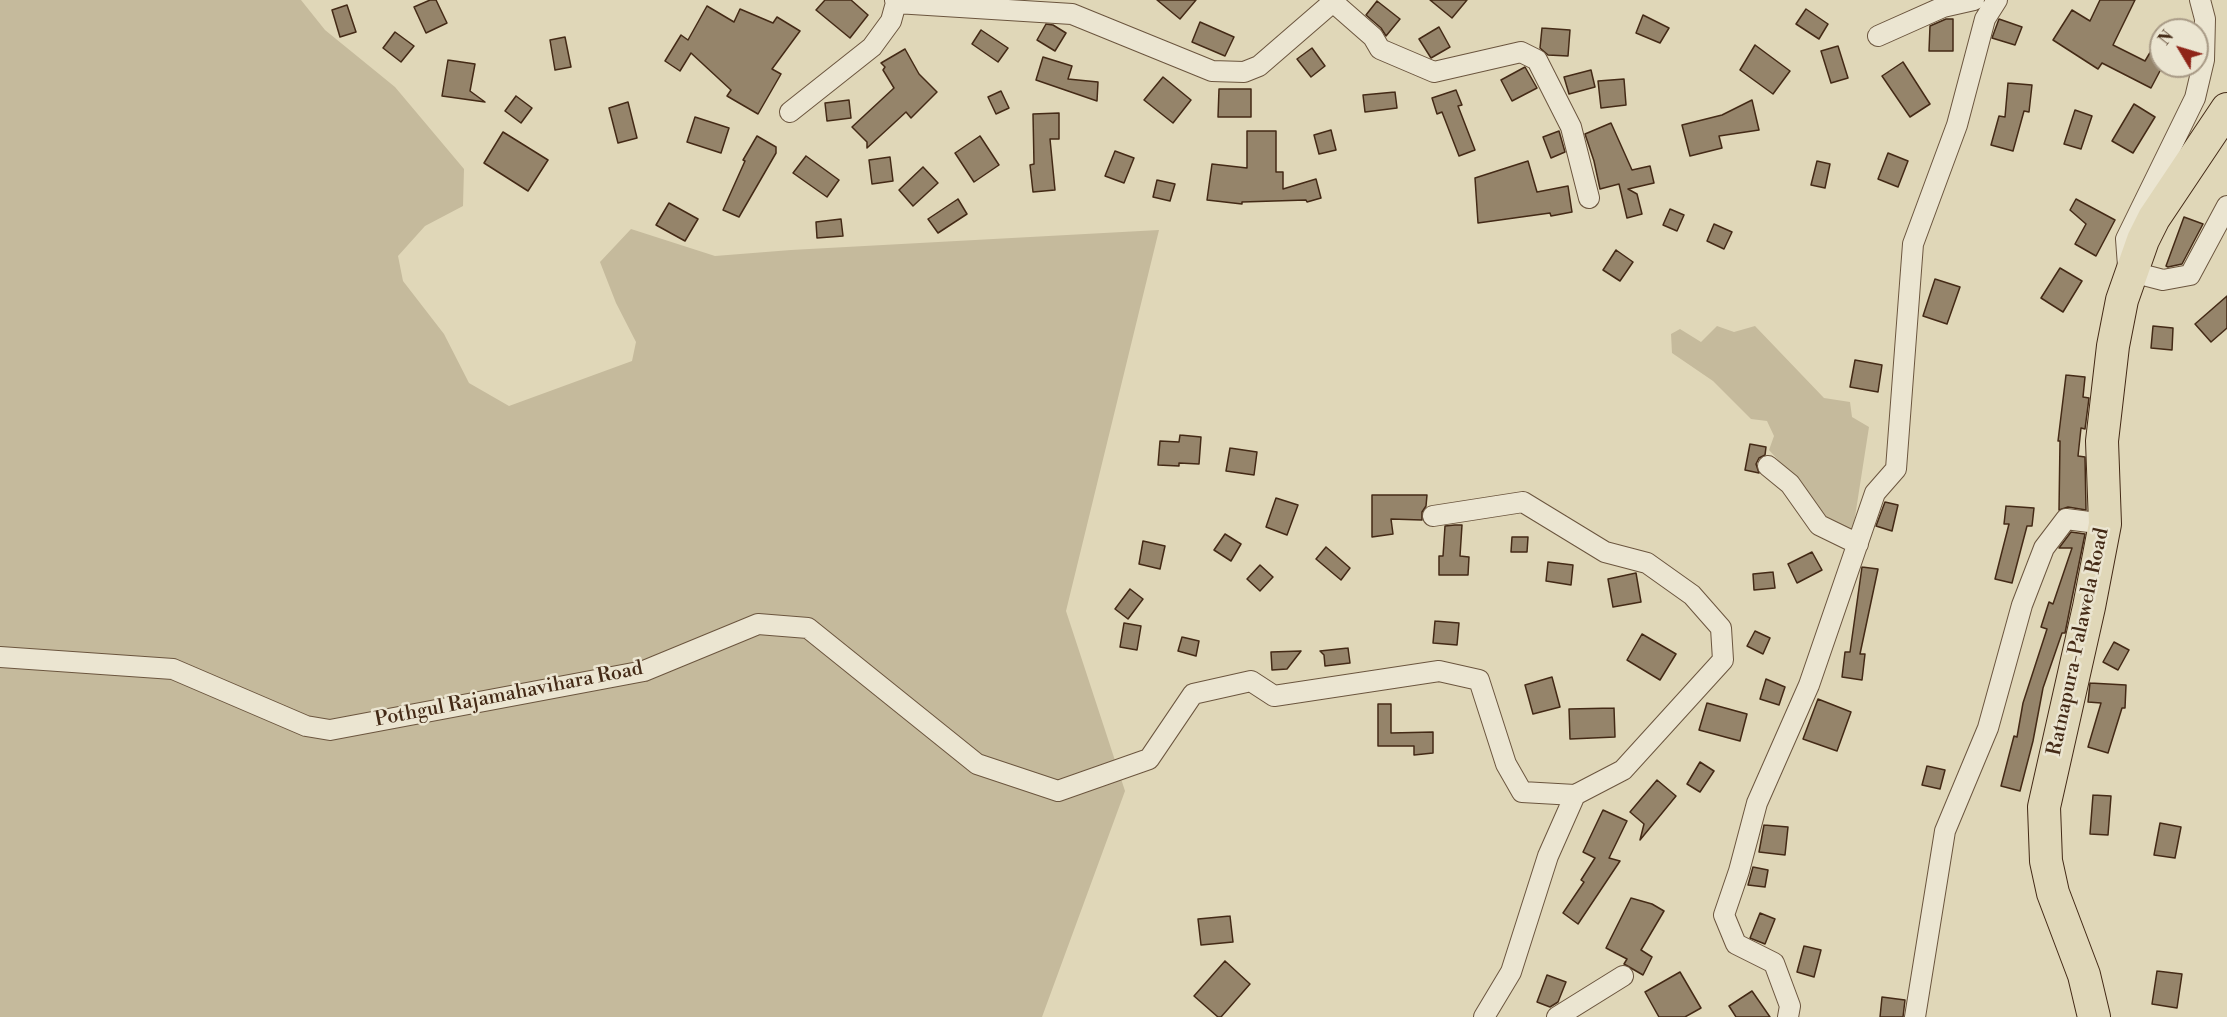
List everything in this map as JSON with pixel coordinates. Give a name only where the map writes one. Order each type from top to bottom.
[{"type":"main road","name":"Ratnapura-Palawela Road","points":[[2094,1017],[2084,975],[2053,893],[2046,861],[2044,807],[2089,607],[2105,524],[2102,441],[2117,321],[2143,240],[2154,218],[2227,109]]},
{"type":"street","points":[[1878,36],[1943,7],[1974,0]]},
{"type":"street","points":[[1788,1017],[1790,1006],[1774,963],[1736,944],[1724,915],[1757,803],[1809,685],[1875,493],[1896,469],[1913,244],[1958,125],[1985,20],[1997,0]]},
{"type":"street","points":[[2200,0],[2205,19],[2204,60],[2195,98],[2126,239],[2128,266],[2132,272],[2163,280],[2190,275],[2227,206]]},
{"type":"street","points":[[790,112],[872,47],[891,21],[896,2],[1072,14],[1212,71],[1244,72],[1259,66],[1333,2],[1373,37],[1380,49],[1434,72],[1521,52],[1537,60],[1571,127],[1589,198]]},
{"type":"street","points":[[1768,466],[1790,484],[1819,525],[1858,544]]},
{"type":"street","points":[[1433,516],[1523,502],[1605,552],[1647,563],[1692,594],[1721,628],[1723,660],[1623,770],[1575,795],[1548,856],[1511,972],[1484,1017]]},
{"type":"street","points":[[1915,1017],[1945,831],[1988,728],[2022,605],[2040,558],[2044,548],[2066,519],[2105,524]]},
{"type":"street","name":"Pothgul Rajamahavihara Road","points":[[0,657],[173,669],[306,726],[330,730],[644,671],[758,624],[808,628],[977,764],[1058,791],[1149,759],[1193,694],[1251,681],[1274,696],[1439,671],[1479,680],[1506,764],[1522,792],[1575,795]]},
{"type":"street","points":[[1557,1017],[1623,976]]},
{"type":"shaded area","points":[[0,0],[301,0],[325,30],[395,87],[464,169],[463,206],[425,226],[398,256],[403,281],[444,334],[469,383],[509,406],[632,361],[636,342],[616,303],[600,262],[631,229],[715,256],[1159,230],[1066,611],[1125,791],[1042,1017],[0,1017]]},
{"type":"shaded area","points":[[1717,326],[1734,332],[1755,326],[1824,398],[1850,402],[1852,417],[1869,427],[1852,536],[1822,520],[1802,486],[1769,450],[1774,436],[1767,421],[1751,419],[1713,381],[1672,353],[1671,334],[1680,329],[1701,342]]},
{"type":"building","points":[[430,0],[436,0],[447,23],[426,33],[414,7]]},
{"type":"building","points":[[825,0],[851,0],[868,15],[850,38],[816,10]]},
{"type":"building","points":[[1157,0],[1196,0],[1180,19]]},
{"type":"building","points":[[1430,0],[1467,0],[1452,18]]},
{"type":"building","points":[[2100,0],[2135,0],[2113,45],[2145,61],[2149,54],[2149,78],[2156,78],[2151,88],[2102,63],[2098,69],[2053,40],[2072,10],[2090,21]]},
{"type":"building","points":[[1377,1],[1400,19],[1386,36],[1381,28],[1366,15]]},
{"type":"building","points":[[347,5],[356,32],[340,37],[332,10]]},
{"type":"building","points":[[707,6],[734,22],[740,9],[773,23],[777,17],[800,31],[772,69],[781,74],[758,114],[727,96],[731,90],[691,53],[680,71],[665,61],[681,35],[688,40]]},
{"type":"building","points":[[1806,9],[1828,24],[1819,39],[1796,24]]},
{"type":"building","points":[[1643,15],[1669,28],[1660,43],[1636,33]]},
{"type":"building","points":[[1946,19],[1953,19],[1953,51],[1929,51],[1930,26]]},
{"type":"building","points":[[1999,19],[2022,27],[2015,45],[1992,38]]},
{"type":"building","points":[[1200,22],[1234,37],[1225,56],[1192,42]]},
{"type":"building","points":[[1046,24],[1053,25],[1066,33],[1055,51],[1037,40]]},
{"type":"building","points":[[1439,27],[1450,47],[1431,58],[1419,39]]},
{"type":"building","points":[[1542,28],[1570,30],[1568,56],[1548,55],[1540,48]]},
{"type":"building","points":[[981,30],[1008,48],[998,62],[972,44]]},
{"type":"building","points":[[395,32],[414,46],[401,62],[383,48]]},
{"type":"building","points":[[565,37],[571,67],[555,70],[550,40]]},
{"type":"building","points":[[1755,45],[1790,71],[1773,94],[1740,70]]},
{"type":"building","points":[[1838,46],[1848,78],[1831,83],[1821,51]]},
{"type":"building","points":[[1312,48],[1325,66],[1311,77],[1297,59]]},
{"type":"building","points":[[905,49],[919,74],[937,92],[911,118],[906,112],[867,148],[867,142],[852,127],[894,88],[881,63]]},
{"type":"building","points":[[1043,57],[1072,66],[1068,79],[1098,82],[1097,101],[1036,80]]},
{"type":"building","points":[[448,60],[475,64],[470,91],[485,102],[442,96]]},
{"type":"building","points":[[1903,62],[1930,104],[1910,117],[1882,76]]},
{"type":"building","points":[[1525,67],[1537,88],[1512,101],[1501,80]]},
{"type":"building","points":[[1591,70],[1595,87],[1569,94],[1564,77]]},
{"type":"building","points":[[1163,77],[1191,100],[1173,123],[1144,100]]},
{"type":"building","points":[[1624,79],[1626,105],[1601,108],[1598,81]]},
{"type":"building","points":[[2008,83],[2032,85],[2029,112],[2024,111],[2013,151],[1991,145],[1999,116],[2005,117]]},
{"type":"building","points":[[1219,89],[1251,89],[1251,117],[1218,117]]},
{"type":"building","points":[[1456,90],[1462,105],[1458,106],[1475,150],[1459,156],[1442,112],[1437,114],[1432,98]]},
{"type":"building","points":[[1001,91],[1009,108],[996,114],[988,97]]},
{"type":"building","points":[[1395,92],[1397,108],[1365,112],[1363,95]]},
{"type":"building","points":[[516,96],[532,108],[521,123],[505,111]]},
{"type":"building","points":[[849,100],[851,118],[827,121],[825,103]]},
{"type":"building","points":[[1752,100],[1759,130],[1719,136],[1722,148],[1690,156],[1682,125],[1722,115]]},
{"type":"building","points":[[628,102],[637,138],[618,143],[609,108]]},
{"type":"building","points":[[2134,104],[2155,117],[2133,153],[2112,141]]},
{"type":"building","points":[[2075,110],[2092,116],[2081,149],[2064,144]]},
{"type":"building","points":[[1059,113],[1059,139],[1050,139],[1055,190],[1033,192],[1030,165],[1034,164],[1033,114]]},
{"type":"building","points":[[695,117],[729,128],[721,153],[687,142]]},
{"type":"building","points":[[1611,123],[1632,170],[1650,166],[1654,183],[1628,189],[1637,194],[1642,214],[1627,218],[1619,184],[1600,189],[1585,134]]},
{"type":"building","points":[[1331,130],[1336,150],[1319,154],[1314,135]]},
{"type":"building","points":[[1247,131],[1276,131],[1276,172],[1283,172],[1283,189],[1316,179],[1321,198],[1307,202],[1306,200],[1242,202],[1242,204],[1207,200],[1212,164],[1247,168]]},
{"type":"building","points":[[1559,131],[1565,152],[1551,158],[1543,137]]},
{"type":"building","points":[[503,132],[548,160],[528,191],[484,163]]},
{"type":"building","points":[[757,136],[776,147],[776,153],[739,217],[723,210],[745,161],[743,160]]},
{"type":"building","points":[[980,136],[999,165],[974,182],[955,153]]},
{"type":"building","points":[[1115,151],[1134,158],[1124,183],[1105,176]]},
{"type":"building","points":[[1888,153],[1908,161],[1898,187],[1878,179]]},
{"type":"building","points":[[806,156],[839,180],[827,197],[793,173]]},
{"type":"building","points":[[890,157],[893,181],[872,184],[869,160]]},
{"type":"building","points":[[1528,161],[1537,192],[1568,186],[1572,212],[1478,223],[1475,178]]},
{"type":"building","points":[[1817,161],[1830,164],[1825,188],[1811,185]]},
{"type":"building","points":[[923,167],[938,183],[913,206],[899,190]]},
{"type":"building","points":[[1157,180],[1175,184],[1170,201],[1153,197]]},
{"type":"building","points":[[958,199],[967,214],[938,233],[928,219]]},
{"type":"building","points":[[2076,199],[2115,220],[2096,256],[2075,244],[2086,224],[2070,210]]},
{"type":"building","points":[[669,203],[698,219],[685,241],[656,225]]},
{"type":"building","points":[[1670,209],[1684,215],[1677,231],[1663,225]]},
{"type":"building","points":[[2184,217],[2203,224],[2182,264],[2168,267],[2166,266]]},
{"type":"building","points":[[841,219],[843,236],[817,238],[816,222]]},
{"type":"building","points":[[1714,224],[1732,232],[1724,249],[1707,241]]},
{"type":"building","points":[[1616,250],[1633,262],[1620,281],[1603,270]]},
{"type":"building","points":[[2060,268],[2082,281],[2063,312],[2041,298]]},
{"type":"building","points":[[1935,279],[1960,287],[1947,324],[1923,316]]},
{"type":"building","points":[[2227,296],[2227,328],[2211,342],[2195,324]]},
{"type":"building","points":[[2153,326],[2173,328],[2172,350],[2151,348]]},
{"type":"building","points":[[1855,360],[1882,365],[1878,392],[1850,387]]},
{"type":"building","points":[[2066,375],[2085,377],[2083,397],[2089,398],[2085,429],[2081,428],[2078,456],[2085,457],[2086,510],[2068,507],[2059,510],[2060,441],[2058,441]]},
{"type":"building","points":[[1180,435],[1201,437],[1199,464],[1158,465],[1160,441],[1179,442]]},
{"type":"building","points":[[1750,444],[1766,447],[1765,455],[1759,458],[1756,464],[1759,473],[1745,470]]},
{"type":"building","points":[[1230,448],[1257,452],[1254,475],[1226,471]]},
{"type":"building","points":[[1372,495],[1427,495],[1422,520],[1391,519],[1393,534],[1372,537]]},
{"type":"building","points":[[1276,498],[1298,505],[1287,535],[1266,527]]},
{"type":"building","points":[[1885,502],[1898,505],[1892,531],[1876,526]]},
{"type":"building","points":[[2006,506],[2034,508],[2032,526],[2027,526],[2012,583],[1995,579],[2009,524],[2004,524]]},
{"type":"building","points":[[1462,525],[1460,556],[1469,557],[1468,575],[1439,575],[1439,556],[1443,556],[1445,526]]},
{"type":"building","points":[[2071,532],[2085,534],[2065,633],[2062,633],[2043,688],[2020,791],[2001,786],[2014,736],[2017,737],[2023,703],[2047,629],[2041,627],[2049,602],[2053,604],[2072,548],[2059,548]]},
{"type":"building","points":[[1225,534],[1241,544],[1231,561],[1214,550]]},
{"type":"building","points":[[1512,537],[1528,537],[1527,552],[1511,552]]},
{"type":"building","points":[[1143,541],[1165,546],[1160,569],[1139,564]]},
{"type":"building","points":[[1326,547],[1350,568],[1341,580],[1316,559]]},
{"type":"building","points":[[1812,552],[1822,570],[1797,583],[1788,564]]},
{"type":"building","points":[[1548,562],[1573,565],[1571,585],[1546,581]]},
{"type":"building","points":[[1260,565],[1273,577],[1260,591],[1247,579]]},
{"type":"building","points":[[1862,567],[1878,569],[1860,654],[1865,654],[1862,680],[1842,677],[1845,652],[1850,652]]},
{"type":"building","points":[[1773,572],[1775,588],[1754,590],[1753,574]]},
{"type":"building","points":[[1636,573],[1641,602],[1613,607],[1608,579]]},
{"type":"building","points":[[1130,589],[1143,599],[1128,619],[1115,609]]},
{"type":"building","points":[[1435,621],[1459,623],[1457,645],[1433,643]]},
{"type":"building","points":[[1124,623],[1141,626],[1137,650],[1120,647]]},
{"type":"building","points":[[1755,631],[1770,638],[1763,654],[1747,646]]},
{"type":"building","points":[[1642,634],[1676,654],[1660,680],[1627,660]]},
{"type":"building","points":[[1182,637],[1199,641],[1196,656],[1178,651]]},
{"type":"building","points":[[2114,642],[2129,650],[2118,670],[2103,662]]},
{"type":"building","points":[[1348,648],[1350,663],[1325,666],[1324,655],[1320,651]]},
{"type":"building","points":[[1301,651],[1287,669],[1272,670],[1271,652]]},
{"type":"building","points":[[1552,677],[1560,707],[1533,714],[1525,685]]},
{"type":"building","points":[[1766,679],[1785,687],[1779,705],[1760,699]]},
{"type":"building","points":[[2090,683],[2126,685],[2125,708],[2122,708],[2108,753],[2088,747],[2101,703],[2088,702]]},
{"type":"building","points":[[1818,699],[1851,712],[1837,751],[1803,739]]},
{"type":"building","points":[[1707,703],[1747,714],[1740,741],[1699,730]]},
{"type":"building","points":[[1378,704],[1391,704],[1391,733],[1433,732],[1433,753],[1414,755],[1414,746],[1378,746]]},
{"type":"building","points":[[1614,708],[1615,737],[1570,739],[1569,709]]},
{"type":"building","points":[[1700,762],[1714,771],[1700,792],[1687,784]]},
{"type":"building","points":[[1927,766],[1945,770],[1940,789],[1922,785]]},
{"type":"building","points":[[1657,780],[1676,796],[1640,840],[1644,824],[1630,812]]},
{"type":"building","points":[[2093,795],[2111,796],[2108,835],[2090,834]]},
{"type":"building","points":[[1603,810],[1627,821],[1609,858],[1620,861],[1578,924],[1563,913],[1584,882],[1581,880],[1595,858],[1583,852]]},
{"type":"building","points":[[2160,823],[2181,827],[2175,858],[2154,855]]},
{"type":"building","points":[[1764,825],[1788,827],[1785,855],[1759,852]]},
{"type":"building","points":[[1753,867],[1768,870],[1765,887],[1748,885]]},
{"type":"building","points":[[1631,898],[1652,904],[1664,911],[1641,950],[1652,957],[1643,975],[1624,964],[1627,959],[1606,948]]},
{"type":"building","points":[[1760,913],[1775,919],[1765,944],[1750,938]]},
{"type":"building","points":[[1230,916],[1233,942],[1201,945],[1198,919]]},
{"type":"building","points":[[1804,946],[1821,950],[1814,977],[1797,972]]},
{"type":"building","points":[[1225,961],[1250,984],[1221,1017],[1218,1017],[1194,996]]},
{"type":"building","points":[[2157,971],[2182,974],[2177,1008],[2152,1004]]},
{"type":"building","points":[[1680,972],[1701,1008],[1685,1017],[1659,1017],[1645,992]]},
{"type":"building","points":[[1547,975],[1566,982],[1558,1002],[1550,1007],[1537,1002]]},
{"type":"building","points":[[1752,991],[1770,1017],[1736,1017],[1729,1006]]},
{"type":"building","points":[[1882,997],[1905,1000],[1903,1017],[1880,1017]]}]
